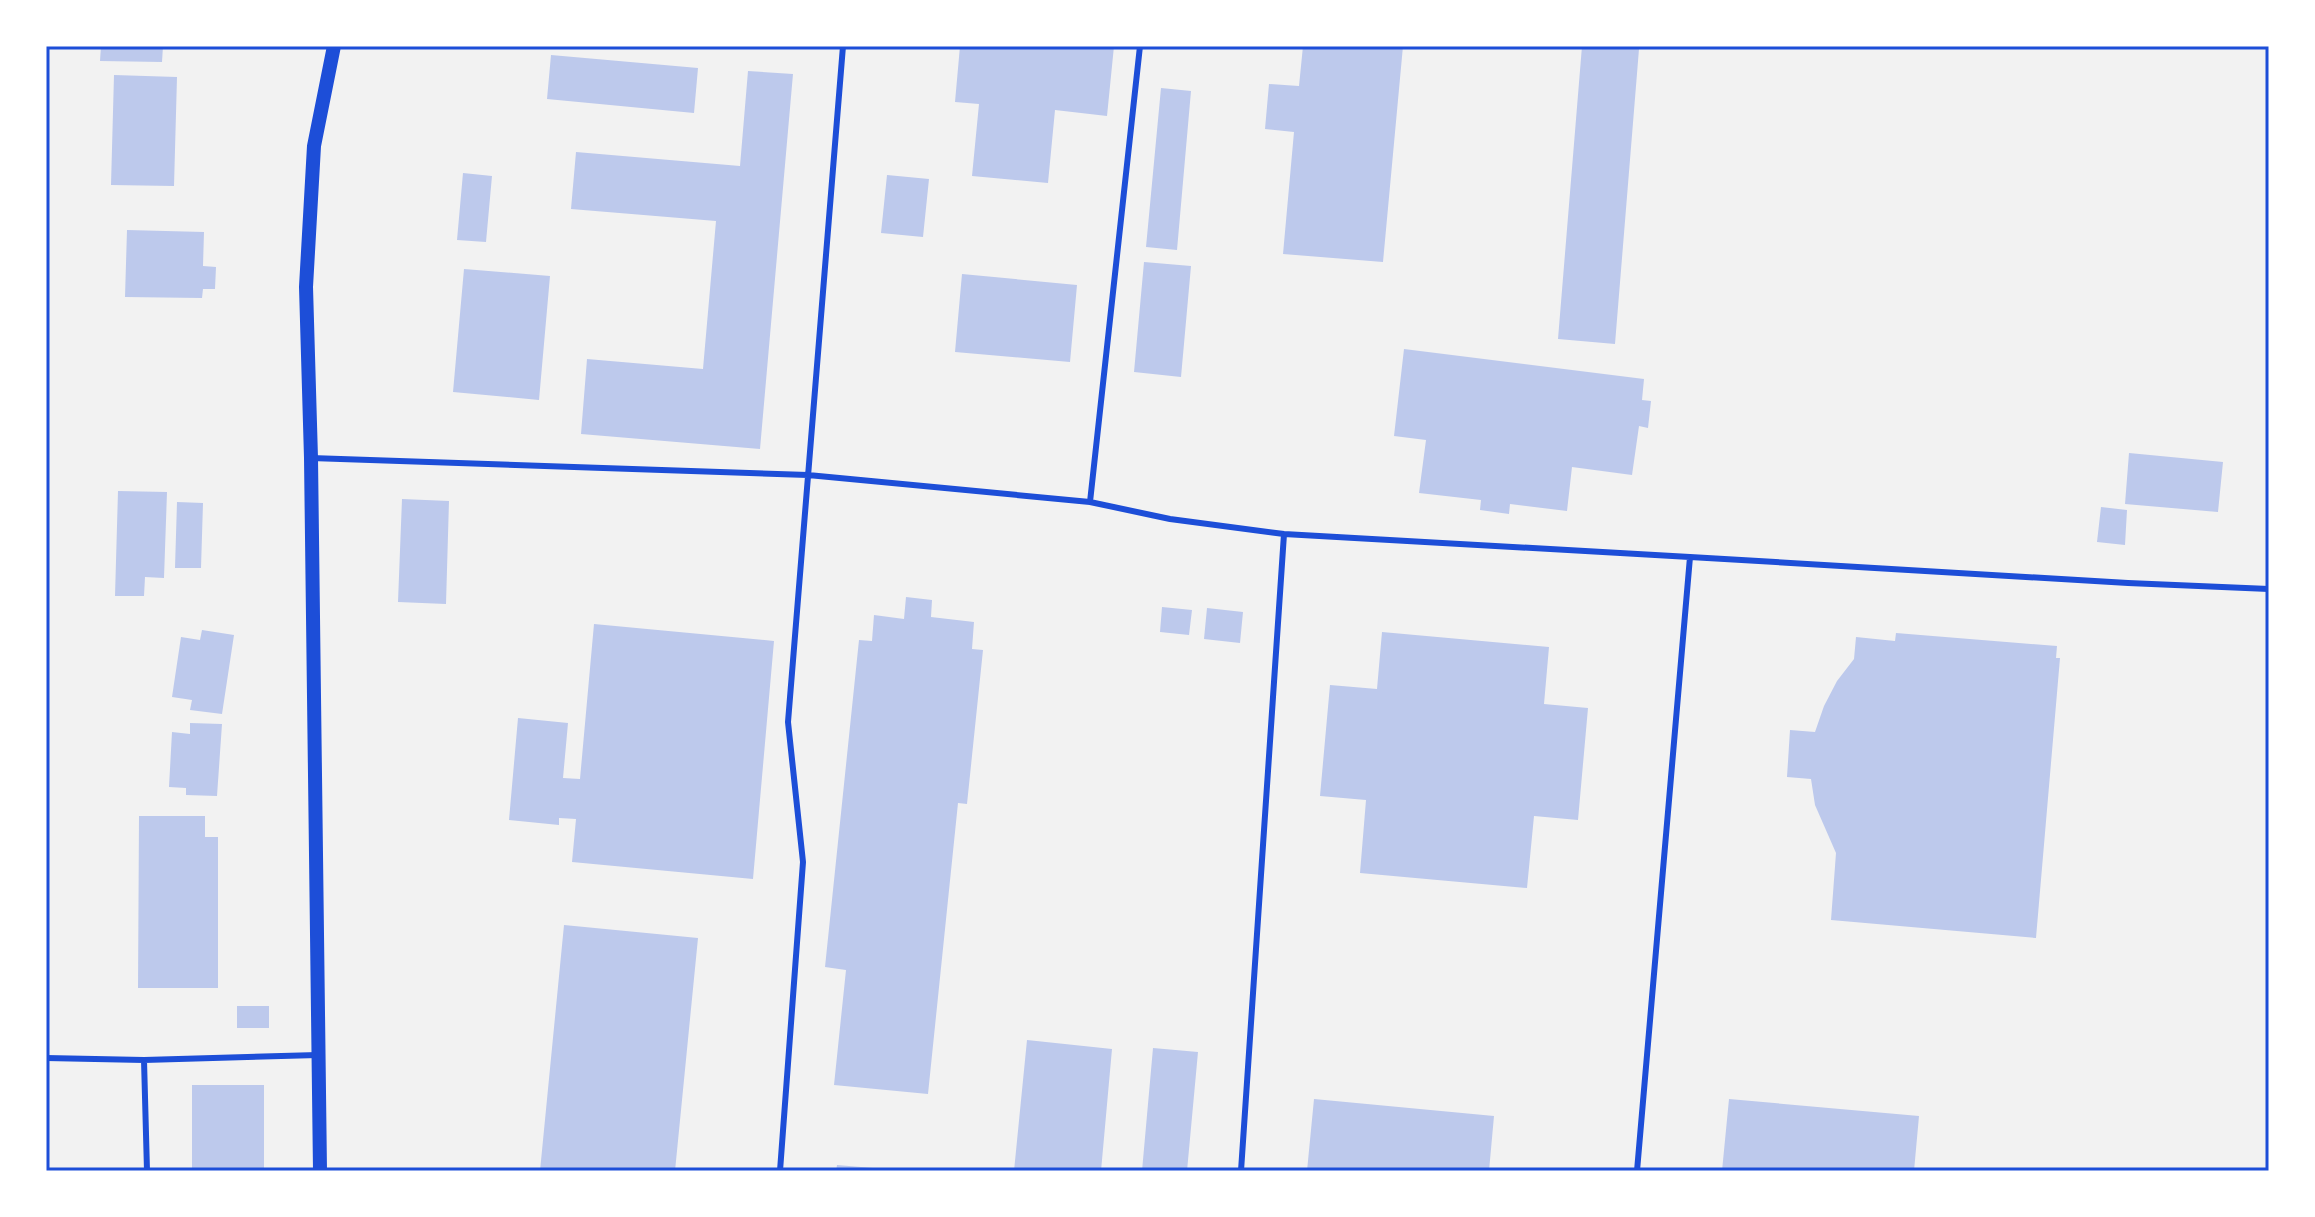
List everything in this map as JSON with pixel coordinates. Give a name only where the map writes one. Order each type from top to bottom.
[{"type":"street","points":[[320,1171],[306,287],[314,146],[334,46]]},
{"type":"lane","points":[[780,1171],[803,862],[788,722],[843,46]]},
{"type":"lane","points":[[1090,502],[1140,46]]},
{"type":"lane","points":[[311,458],[808,475],[1090,502],[1170,519],[1284,534],[2112,583],[2269,589]]},
{"type":"lane","points":[[1241,1171],[1284,534]]},
{"type":"lane","points":[[1637,1171],[1690,557]]},
{"type":"lane","points":[[46,1058],[144,1060],[318,1055]]},
{"type":"lane","points":[[144,1060],[147,1171]]},
{"type":"building","points":[[101,46],[163,46],[162,62],[100,61]]},
{"type":"building","points":[[960,46],[1114,46],[1107,116],[1055,110],[1048,183],[972,176],[979,104],[955,102]]},
{"type":"building","points":[[1303,46],[1403,46],[1383,262],[1283,254],[1294,132],[1265,129],[1269,84],[1299,86]]},
{"type":"building","points":[[1582,46],[1639,49],[1615,344],[1558,339]]},
{"type":"building","points":[[551,55],[698,68],[694,113],[547,99]]},
{"type":"building","points":[[748,71],[793,74],[760,449],[581,434],[587,359],[703,369],[716,221],[571,209],[576,152],[740,166]]},
{"type":"building","points":[[114,75],[177,77],[174,186],[111,185]]},
{"type":"building","points":[[1161,88],[1191,91],[1177,250],[1146,247]]},
{"type":"building","points":[[463,173],[492,176],[486,242],[457,240]]},
{"type":"building","points":[[887,175],[929,179],[923,237],[881,233]]},
{"type":"building","points":[[127,230],[204,232],[203,266],[216,267],[215,289],[203,289],[202,298],[125,297]]},
{"type":"building","points":[[1144,262],[1191,266],[1181,377],[1134,372]]},
{"type":"building","points":[[464,269],[550,276],[539,400],[453,392]]},
{"type":"building","points":[[962,274],[1077,285],[1070,362],[955,352]]},
{"type":"building","points":[[1404,349],[1644,379],[1642,400],[1651,401],[1648,428],[1639,426],[1632,475],[1572,467],[1567,511],[1510,504],[1509,514],[1480,510],[1481,500],[1419,493],[1426,440],[1394,436]]},
{"type":"building","points":[[2129,453],[2223,462],[2218,512],[2125,504]]},
{"type":"building","points":[[118,491],[167,492],[164,578],[145,577],[144,596],[115,596]]},
{"type":"building","points":[[402,499],[449,501],[446,604],[398,602]]},
{"type":"building","points":[[177,502],[203,503],[201,568],[175,568]]},
{"type":"building","points":[[2101,507],[2127,510],[2125,545],[2097,542]]},
{"type":"building","points":[[906,597],[932,600],[931,617],[974,622],[972,649],[983,650],[967,804],[958,803],[928,1094],[834,1085],[846,970],[825,967],[859,640],[872,641],[874,615],[904,619]]},
{"type":"building","points":[[1162,607],[1192,610],[1189,635],[1160,632]]},
{"type":"building","points":[[1207,608],[1243,612],[1240,643],[1204,639]]},
{"type":"building","points":[[594,624],[774,641],[753,879],[572,862],[576,819],[559,818],[559,825],[509,820],[518,718],[568,723],[563,778],[580,779]]},
{"type":"building","points":[[202,630],[234,635],[222,714],[190,710],[192,700],[172,697],[181,637],[200,640]]},
{"type":"building","points":[[1382,632],[1549,647],[1544,704],[1588,708],[1578,820],[1534,816],[1527,888],[1360,873],[1366,800],[1320,796],[1330,685],[1377,689]]},
{"type":"building","points":[[1896,633],[2057,646],[2056,658],[2060,658],[2036,938],[1831,920],[1836,853],[1815,805],[1811,779],[1787,777],[1790,730],[1815,732],[1837,681],[1854,659],[1856,637],[1895,641]]},
{"type":"building","points":[[190,723],[222,724],[217,796],[186,795],[186,788],[169,787],[172,732],[190,734]]},
{"type":"building","points":[[139,816],[205,816],[205,837],[218,837],[218,988],[138,988]]},
{"type":"building","points":[[564,925],[698,938],[675,1171],[540,1171]]},
{"type":"building","points":[[237,1006],[269,1006],[269,1028],[237,1028]]},
{"type":"building","points":[[1027,1040],[1112,1049],[1101,1171],[1014,1171]]},
{"type":"building","points":[[1153,1048],[1198,1052],[1187,1171],[1142,1171]]},
{"type":"building","points":[[192,1085],[264,1085],[264,1171],[192,1171]]},
{"type":"building","points":[[1314,1099],[1494,1116],[1489,1171],[1307,1171]]},
{"type":"building","points":[[1729,1099],[1919,1116],[1914,1171],[1722,1171]]},
{"type":"building","points":[[837,1165],[885,1169],[885,1171],[836,1171]]}]
